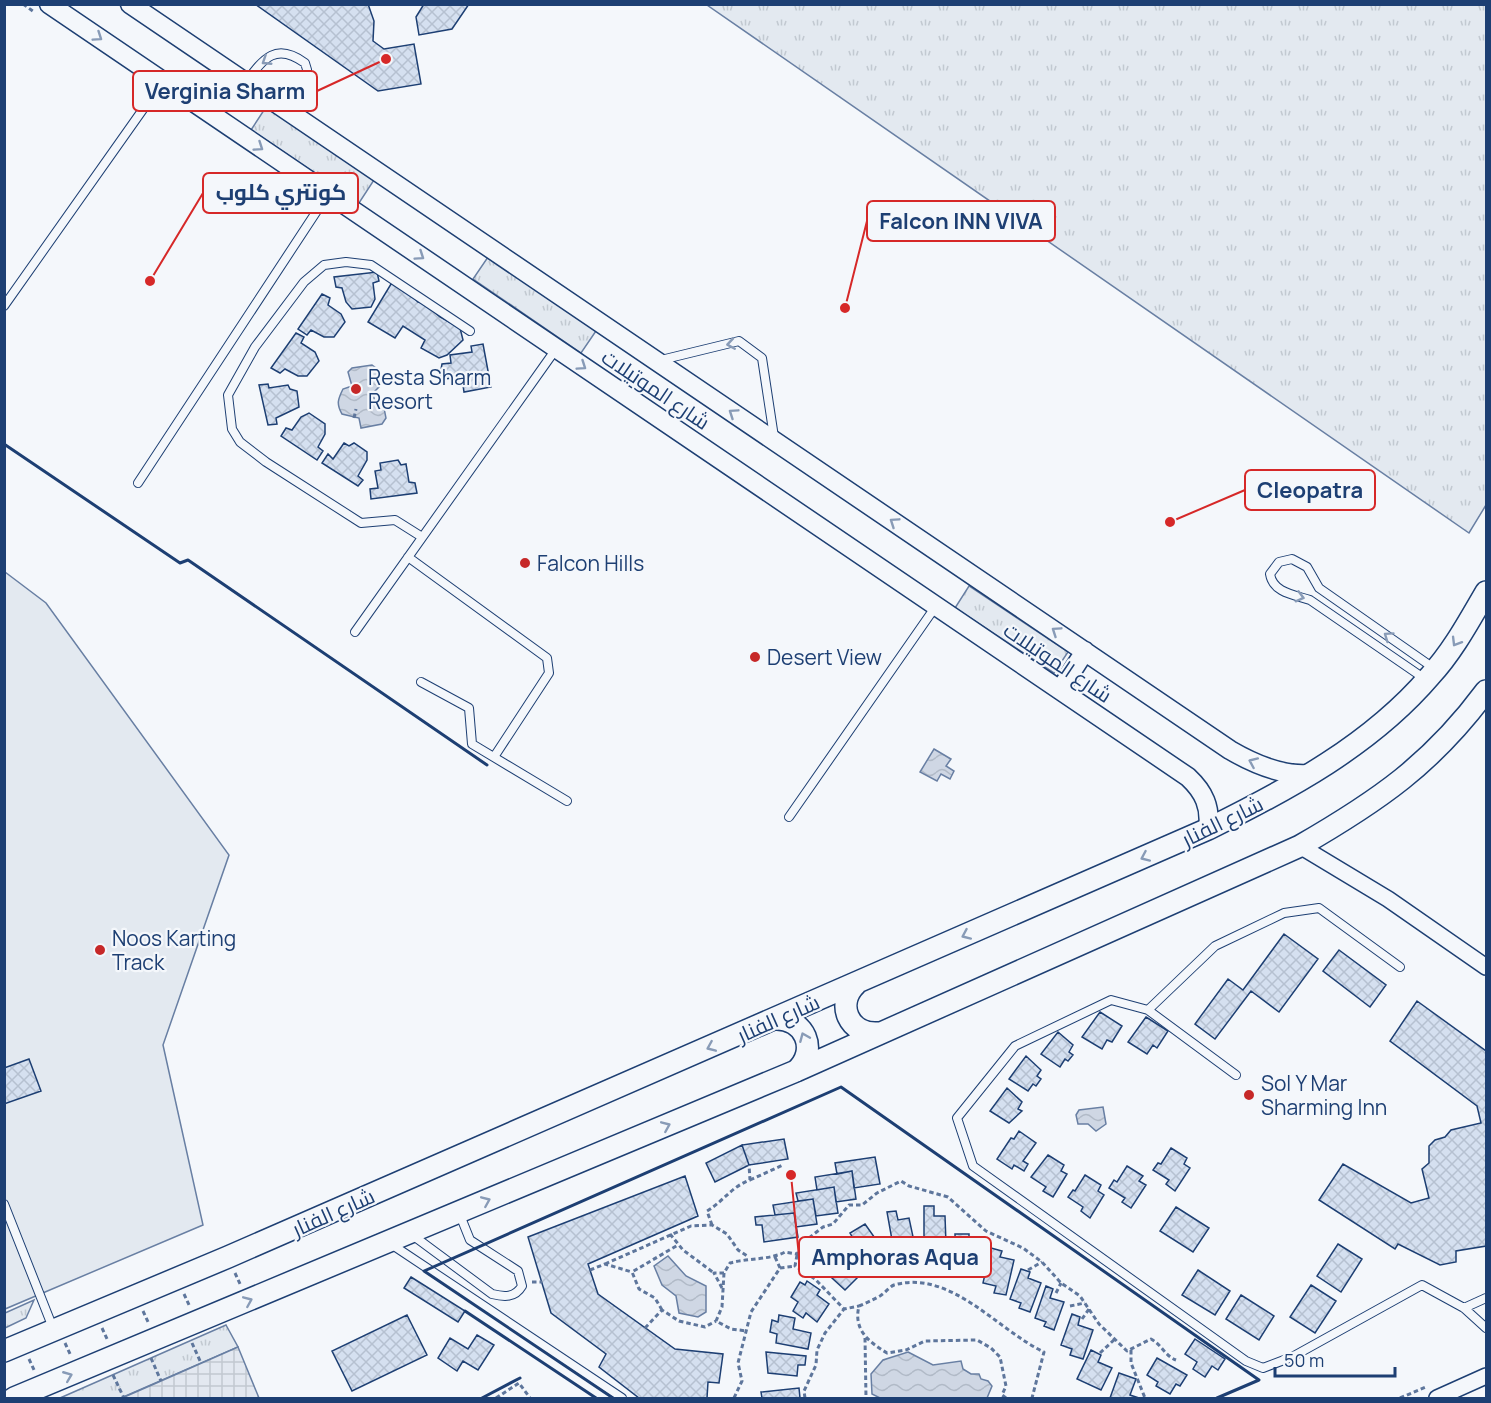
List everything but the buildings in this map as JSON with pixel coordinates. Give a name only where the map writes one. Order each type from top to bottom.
[{"type":"main road","name":"شارع الفنار","points":[[14,1347],[228,1257],[856,984],[1208,829],[1261,803],[1362,741],[1431,675],[1450,652],[1486,592]]},
{"type":"main road","points":[[14,1398],[78,1372],[113,1364],[193,1329],[248,1301],[796,1071],[1300,846],[1345,820],[1408,776],[1448,740],[1486,691]]},
{"type":"main road","points":[[856,984],[845,1002],[847,1017],[857,1029],[878,1033]]},
{"type":"main road","points":[[774,1019],[790,1021],[802,1030],[806,1037],[808,1052],[802,1066],[796,1071]]},
{"type":"street","name":"شارع الموتيلات","points":[[130,4],[1246,759],[1281,772],[1309,774]]},
{"type":"street","name":"شارع الموتيلات","points":[[57,7],[1196,784],[1207,803],[1210,815],[1208,829]]},
{"type":"street","points":[[1060,690],[1085,651]]},
{"type":"street","points":[[1300,846],[1388,899],[1486,967]]},
{"type":"street","points":[[1437,1398],[1486,1376]]},
{"type":"lane","points":[[245,82],[261,62],[282,52],[292,53],[305,63],[308,79],[304,93],[289,113]]},
{"type":"lane","points":[[4,306],[163,81]]},
{"type":"lane","points":[[138,483],[328,194]]},
{"type":"lane","points":[[422,537],[395,520],[361,523],[302,488],[266,462],[240,442],[228,415],[228,395],[255,347],[303,282],[324,265],[346,262],[371,265],[470,331]]},
{"type":"lane","points":[[657,361],[739,341],[762,358],[775,441]]},
{"type":"lane","points":[[355,632],[556,349]]},
{"type":"lane","points":[[408,557],[547,657],[549,673],[494,757]]},
{"type":"lane","points":[[1292,560],[1307,567],[1319,588],[1431,675],[1310,600],[1289,594],[1275,585],[1270,574],[1279,562],[1292,560]]},
{"type":"lane","points":[[789,817],[936,606]]},
{"type":"lane","points":[[421,682],[469,708],[472,744],[567,801]]},
{"type":"lane","points":[[1148,1010],[1215,946],[1284,913],[1319,908],[1400,967]]},
{"type":"lane","points":[[1236,1075],[1148,1010],[1111,1000],[1015,1046],[957,1118],[973,1166],[1246,1360],[1263,1368],[1292,1358],[1422,1285],[1464,1308],[1486,1329]]},
{"type":"lane","points":[[4,1204],[56,1329]]},
{"type":"lane","points":[[410,1233],[492,1294],[506,1297],[517,1293],[522,1286],[518,1271],[470,1240],[459,1212]]},
{"type":"lane","points":[[387,1242],[622,1398]]},
{"type":"lane","points":[[1464,1308],[1486,1298]]},
{"type":"path","points":[[354,418],[357,409]]},
{"type":"path","points":[[749,1165],[750,1180]]},
{"type":"path","points":[[712,1225],[708,1211],[724,1201],[734,1185],[783,1165]]},
{"type":"path","points":[[795,1266],[797,1254],[805,1240],[823,1227],[833,1224],[849,1205],[862,1205],[877,1193],[901,1181],[909,1186],[948,1197],[986,1232],[1023,1248],[1042,1262],[1061,1283],[1080,1296],[1127,1351],[1151,1339],[1160,1345],[1168,1357],[1176,1360]]},
{"type":"path","points":[[590,1270],[691,1226],[712,1225],[727,1234],[738,1250],[749,1257]]},
{"type":"path","points":[[670,1234],[678,1245],[714,1273],[722,1288]]},
{"type":"path","points":[[605,1264],[632,1272],[678,1245]]},
{"type":"path","points":[[632,1272],[639,1289],[655,1298],[662,1310],[679,1320],[705,1327],[717,1321],[722,1306],[724,1273],[730,1263],[749,1257],[775,1257],[784,1252],[797,1254]]},
{"type":"path","points":[[228,1257],[248,1301]]},
{"type":"path","points":[[775,1257],[780,1268]]},
{"type":"path","points":[[1028,1270],[1042,1262]]},
{"type":"path","points":[[734,1398],[742,1381],[738,1363],[751,1312],[780,1268],[795,1266],[815,1279],[844,1309]]},
{"type":"path","points":[[714,1273],[724,1273]]},
{"type":"path","points":[[177,1278],[201,1363]]},
{"type":"path","points":[[805,1398],[804,1391],[816,1365],[817,1350],[825,1333],[844,1309],[859,1306],[879,1296],[892,1285],[925,1283],[943,1287],[980,1307],[989,1318],[1025,1343],[1044,1352],[1032,1398]]},
{"type":"path","points":[[1056,1293],[1061,1283]]},
{"type":"path","points":[[136,1295],[161,1381]]},
{"type":"path","points":[[1070,1306],[1085,1303]]},
{"type":"path","points":[[859,1306],[859,1324],[865,1338],[866,1398]]},
{"type":"path","points":[[1082,1318],[1089,1309]]},
{"type":"path","points":[[645,1328],[662,1310]]},
{"type":"path","points":[[96,1312],[123,1398]]},
{"type":"path","points":[[717,1321],[731,1329],[747,1331]]},
{"type":"path","points":[[56,1329],[78,1372]]},
{"type":"path","points":[[865,1338],[887,1353],[932,1340],[977,1340],[991,1348],[1000,1357],[1006,1386],[1002,1395],[1006,1398]]},
{"type":"path","points":[[1100,1353],[1115,1339]]},
{"type":"path","points":[[14,1347],[41,1387]]},
{"type":"path","points":[[1131,1350],[1131,1363],[1145,1398]]},
{"type":"path","points":[[496,1398],[519,1383],[530,1398]]},
{"type":"green space","points":[[707,5],[1486,5],[1486,505],[1469,533]]},
{"type":"green space","points":[[266,107],[374,180],[359,203],[251,130]]},
{"type":"green space","points":[[488,257],[596,331],[581,353],[473,279]]},
{"type":"green space","name":"Noos Karting Track","points":[[5,572],[46,603],[229,855],[163,1045],[203,1225],[5,1309]]},
{"type":"green space","points":[[969,586],[1068,652],[1054,673],[955,608]]},
{"type":"green space","points":[[34,1300],[26,1318],[5,1328],[5,1313]]},
{"type":"green space","points":[[226,1325],[238,1347],[121,1398],[60,1398]]},
{"type":"shaded area","points":[[238,1347],[259,1398],[122,1398],[161,1381]]},
{"type":"water","points":[[372,365],[376,368],[380,386],[373,393],[375,404],[384,408],[386,418],[382,424],[361,428],[359,418],[342,414],[338,402],[343,389],[352,386],[348,372],[352,368]]},
{"type":"water","points":[[934,749],[951,759],[946,766],[954,771],[950,779],[941,774],[937,781],[920,772]]},
{"type":"water","points":[[1103,1107],[1106,1124],[1096,1131],[1088,1124],[1078,1124],[1076,1115],[1079,1110]]},
{"type":"water","points":[[668,1256],[686,1276],[706,1286],[706,1312],[698,1317],[679,1313],[676,1296],[662,1285],[654,1266]]},
{"type":"water","points":[[908,1352],[933,1365],[961,1361],[963,1369],[971,1374],[979,1374],[981,1379],[988,1381],[992,1386],[987,1398],[880,1398],[872,1394],[871,1374],[883,1360]]},
{"type":"wall","points":[[4,444],[180,563],[188,560],[487,765]]},
{"type":"wall","points":[[613,1398],[424,1271],[841,1087],[1259,1380],[1217,1398]]},
{"type":"wall","points":[[465,1311],[596,1398]]},
{"type":"wall","points":[[482,1398],[520,1378]]},
{"type":"place","name":"Verginia Sharm","points":[[386,59]]},
{"type":"place","name":"كونتري كلوب","points":[[150,281]]},
{"type":"place","name":"Falcon INN VIVA","points":[[845,308]]},
{"type":"place","name":"Resta Sharm Resort","points":[[356,389]]},
{"type":"place","name":"Cleopatra","points":[[1170,522]]},
{"type":"place","name":"Falcon Hills","points":[[525,563]]},
{"type":"place","name":"Desert View","points":[[755,657]]},
{"type":"place","name":"Noos Karting Track","points":[[100,950]]},
{"type":"place","name":"Sol Y Mar Sharming Inn","points":[[1249,1095]]},
{"type":"place","name":"Amphoras Aqua","points":[[791,1175]]}]
